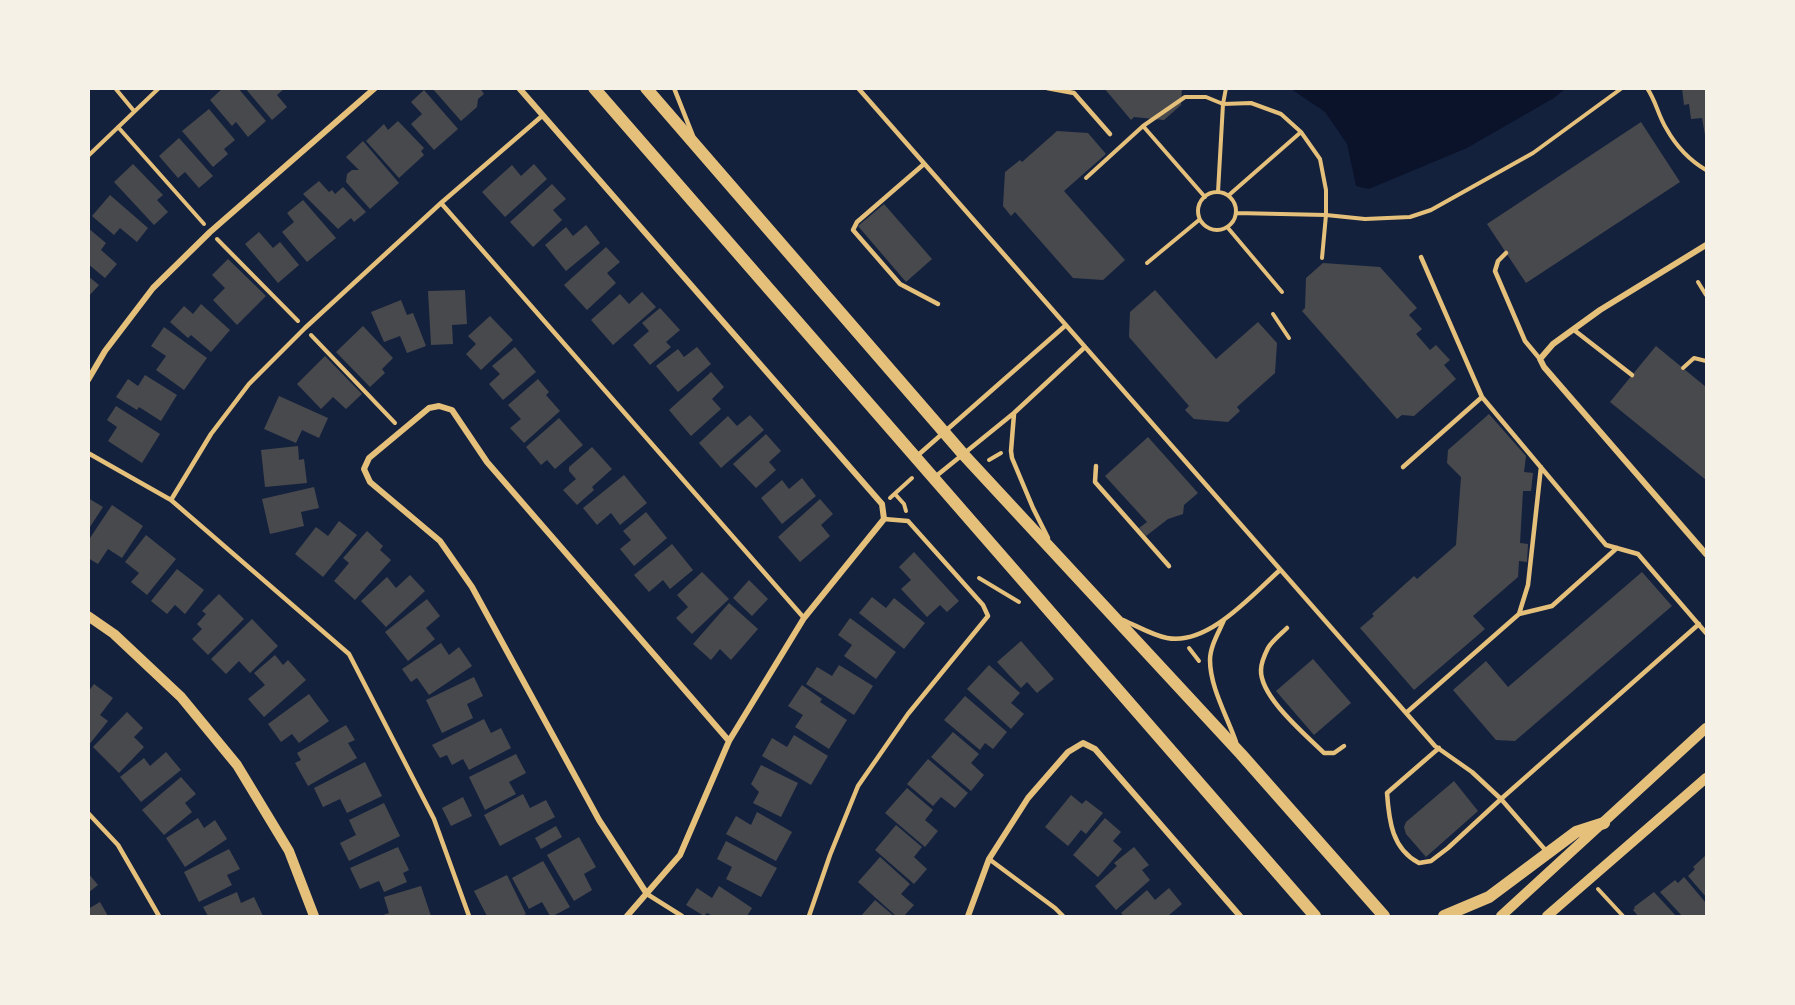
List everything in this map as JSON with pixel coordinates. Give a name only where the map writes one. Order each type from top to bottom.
[{"type":"main road","points":[[594,88],[1316,916]]},
{"type":"main road","points":[[646,88],[963,453],[1241,754],[1382,914],[1394,916]]},
{"type":"main road","points":[[1444,916],[1489,897],[1576,832],[1604,823]]},
{"type":"street","points":[[88,380],[105,351],[153,288],[210,231],[375,88]]},
{"type":"street","points":[[519,88],[882,504],[884,519],[804,618],[729,741],[680,855],[627,916]]},
{"type":"street","points":[[1707,245],[1600,310],[1553,344],[1540,359],[1544,367],[1707,554]]},
{"type":"street","points":[[647,894],[599,820],[472,587],[440,541],[370,482],[364,469],[369,458],[429,408],[439,406],[452,410],[487,462],[729,741]]},
{"type":"street","points":[[88,616],[114,634],[181,697],[237,765],[289,851],[314,916]]},
{"type":"street","points":[[1501,916],[1707,728]]},
{"type":"street","points":[[968,916],[989,859],[1028,798],[1068,752],[1083,743],[1095,749],[1240,916]]},
{"type":"street","points":[[1546,916],[1707,778]]},
{"type":"lane","points":[[674,88],[698,147]]},
{"type":"lane","points":[[858,88],[1406,713],[1438,748],[1472,772],[1500,799],[1547,853]]},
{"type":"lane","points":[[1047,88],[1074,93],[1110,134]]},
{"type":"lane","points":[[171,500],[211,434],[249,384],[305,328],[441,203],[542,116]]},
{"type":"lane","points":[[924,164],[857,222],[853,230],[900,284],[938,304]]},
{"type":"lane","points":[[441,203],[804,618]]},
{"type":"lane","points":[[1506,253],[1498,261],[1495,271],[1525,341],[1540,359]]},
{"type":"lane","points":[[1421,257],[1482,396],[1606,545],[1638,554],[1707,633]]},
{"type":"lane","points":[[915,458],[1065,325]]},
{"type":"lane","points":[[1574,330],[1632,375]]},
{"type":"lane","points":[[933,478],[1014,413],[1085,347]]},
{"type":"lane","points":[[1403,467],[1482,396]]},
{"type":"lane","points":[[1014,413],[1012,458],[1056,554]]},
{"type":"lane","points":[[88,453],[171,500],[349,654],[434,819],[469,916]]},
{"type":"lane","points":[[1096,466],[1095,482],[1169,566]]},
{"type":"lane","points":[[1519,614],[1528,585],[1541,467]]},
{"type":"lane","points":[[809,916],[830,855],[858,786],[908,714],[988,616],[983,605],[908,521],[884,519]]},
{"type":"lane","points":[[1406,713],[1519,614],[1551,606],[1617,548]]},
{"type":"lane","points":[[1116,617],[1167,638],[1186,638],[1202,633],[1224,620],[1280,570]]},
{"type":"lane","points":[[1224,620],[1212,647],[1210,662],[1213,680],[1241,754]]},
{"type":"lane","points":[[1438,748],[1387,794],[1389,823],[1393,836],[1411,859],[1419,863],[1431,861],[1448,848],[1500,799],[1699,624]]},
{"type":"lane","points":[[1287,628],[1269,646],[1264,657],[1260,671],[1264,684],[1272,699],[1324,753],[1334,753],[1344,746]]},
{"type":"lane","points":[[88,813],[118,845],[159,916]]},
{"type":"lane","points":[[989,859],[1063,916]]},
{"type":"lane","points":[[647,894],[682,916]]},
{"type":"path","points":[[115,88],[134,111]]},
{"type":"path","points":[[88,156],[159,88]]},
{"type":"path","points":[[1218,192],[1226,88]]},
{"type":"path","points":[[1236,213],[1326,215],[1365,219],[1410,217],[1431,210],[1533,153],[1622,88]]},
{"type":"path","points":[[1647,88],[1665,127],[1680,148],[1693,162],[1707,170]]},
{"type":"path","points":[[1086,178],[1143,126],[1185,97],[1206,97],[1223,104],[1251,103],[1281,114],[1301,132],[1320,159],[1326,190],[1322,258]]},
{"type":"path","points":[[1143,126],[1204,197]]},
{"type":"path","points":[[118,127],[210,231]]},
{"type":"path","points":[[1229,195],[1301,132]]},
{"type":"path","points":[[1211,192],[1229,195],[1235,204],[1234,220],[1228,228],[1216,230],[1206,228],[1199,220],[1197,205],[1211,192]]},
{"type":"path","points":[[1147,263],[1199,220]]},
{"type":"path","points":[[1228,228],[1282,292]]},
{"type":"path","points":[[1698,282],[1707,295]]},
{"type":"path","points":[[1273,314],[1289,338]]},
{"type":"path","points":[[1683,368],[1694,358],[1707,361]]},
{"type":"path","points":[[989,460],[999,453],[994,448]]},
{"type":"path","points":[[901,488],[912,478]]},
{"type":"path","points":[[979,578],[1019,602]]},
{"type":"path","points":[[1188,644],[1202,665]]},
{"type":"path","points":[[1590,879],[1623,916]]},
{"type":"water","points":[[1291,89],[1565,89],[1554,98],[1467,148],[1369,189],[1356,186],[1347,144],[1325,112]]},
{"type":"building","points":[[223,88],[238,88],[266,121],[248,137],[236,122],[232,126],[210,100]]},
{"type":"building","points":[[245,88],[285,88],[277,95],[287,107],[272,120]]},
{"type":"building","points":[[432,88],[480,88],[484,94],[478,99],[477,107],[461,121]]},
{"type":"building","points":[[1104,88],[1182,88],[1181,105],[1164,120],[1134,117],[1131,120]]},
{"type":"building","points":[[1682,88],[1706,88],[1706,141],[1702,118],[1691,119],[1689,104],[1684,105]]},
{"type":"building","points":[[424,90],[458,129],[434,150],[411,124],[422,114],[411,102]]},
{"type":"building","points":[[209,109],[235,140],[224,149],[228,154],[213,167],[182,131]]},
{"type":"building","points":[[398,121],[424,148],[421,151],[424,155],[399,178],[366,141],[384,124],[388,130]]},
{"type":"building","points":[[1641,122],[1680,182],[1526,283],[1487,224]]},
{"type":"building","points":[[1057,131],[1088,133],[1106,154],[1064,191],[1125,260],[1103,280],[1073,278],[1015,212],[1011,216],[1003,206],[1005,172],[1020,160],[1022,162]]},
{"type":"building","points":[[179,138],[213,176],[199,188],[185,172],[178,178],[159,156]]},
{"type":"building","points":[[363,141],[399,183],[370,209],[346,182],[347,174],[352,170],[359,170],[346,157]]},
{"type":"building","points":[[133,164],[163,195],[157,200],[168,212],[154,225],[114,182]]},
{"type":"building","points":[[534,164],[547,179],[505,217],[482,192],[512,165],[521,176]]},
{"type":"building","points":[[319,181],[329,192],[332,190],[335,194],[343,187],[366,212],[354,222],[351,218],[338,229],[303,194]]},
{"type":"building","points":[[552,184],[566,199],[553,210],[562,220],[533,247],[510,222]]},
{"type":"building","points":[[110,195],[148,228],[137,242],[120,228],[114,235],[92,216]]},
{"type":"building","points":[[303,200],[336,238],[307,262],[282,232],[294,222],[287,213]]},
{"type":"building","points":[[884,204],[932,259],[906,282],[858,226]]},
{"type":"building","points":[[586,225],[600,243],[566,271],[545,245],[566,227],[573,236]]},
{"type":"building","points":[[88,228],[106,243],[101,250],[117,264],[105,278],[88,264]]},
{"type":"building","points":[[259,232],[273,248],[280,242],[299,265],[278,283],[245,244]]},
{"type":"building","points":[[606,247],[620,262],[607,273],[616,283],[587,310],[564,285]]},
{"type":"building","points":[[228,259],[266,296],[237,325],[213,300],[225,288],[212,275]]},
{"type":"building","points":[[1323,263],[1380,267],[1417,308],[1409,315],[1422,329],[1416,334],[1430,350],[1436,345],[1450,360],[1444,365],[1456,379],[1414,416],[1402,415],[1397,419],[1302,311],[1305,308],[1306,278]]},
{"type":"building","points":[[88,276],[99,285],[88,297]]},
{"type":"building","points":[[465,290],[467,324],[452,325],[453,344],[431,345],[428,291]]},
{"type":"building","points":[[1155,290],[1216,359],[1258,322],[1277,343],[1275,373],[1237,407],[1240,411],[1228,422],[1194,419],[1185,410],[1189,406],[1129,337],[1130,312]]},
{"type":"building","points":[[642,292],[656,307],[613,345],[591,320],[620,294],[629,304]]},
{"type":"building","points":[[401,300],[407,315],[413,313],[426,346],[407,353],[400,336],[384,342],[371,312]]},
{"type":"building","points":[[201,304],[230,330],[211,352],[191,335],[188,338],[170,322],[184,306],[193,314]]},
{"type":"building","points":[[660,308],[680,330],[666,342],[671,347],[650,365],[633,345],[649,331],[642,323]]},
{"type":"building","points":[[490,316],[513,340],[481,370],[466,354],[476,344],[468,336]]},
{"type":"building","points":[[363,326],[393,358],[382,369],[385,373],[370,387],[336,352]]},
{"type":"building","points":[[164,327],[207,358],[184,390],[156,370],[166,356],[151,346]]},
{"type":"building","points":[[1656,346],[1706,387],[1706,480],[1610,402]]},
{"type":"building","points":[[515,347],[536,372],[503,400],[489,384],[500,374],[492,366]]},
{"type":"building","points":[[697,347],[711,364],[678,392],[656,366],[678,349],[684,357]]},
{"type":"building","points":[[325,356],[362,394],[346,409],[333,397],[321,409],[297,384]]},
{"type":"building","points":[[711,372],[724,387],[712,399],[721,409],[691,436],[669,410]]},
{"type":"building","points":[[145,375],[177,395],[161,421],[139,407],[137,410],[116,397],[128,379],[138,386]]},
{"type":"building","points":[[538,379],[549,392],[546,395],[560,411],[524,443],[510,428],[521,419],[508,405]]},
{"type":"building","points":[[279,396],[328,418],[319,438],[302,430],[296,443],[264,429]]},
{"type":"building","points":[[116,406],[160,434],[142,463],[108,441],[117,427],[107,420]]},
{"type":"building","points":[[1489,414],[1526,456],[1524,472],[1533,473],[1531,491],[1523,491],[1520,543],[1528,544],[1527,562],[1519,561],[1518,577],[1473,616],[1485,629],[1414,690],[1360,628],[1414,576],[1417,579],[1456,545],[1461,477],[1447,463],[1448,450]]},
{"type":"building","points":[[750,415],[764,430],[721,468],[699,443],[728,416],[737,426]]},
{"type":"building","points":[[559,418],[583,445],[555,469],[547,460],[541,465],[526,447]]},
{"type":"building","points":[[766,434],[781,451],[769,462],[776,470],[756,488],[733,464]]},
{"type":"building","points":[[1148,437],[1198,493],[1184,505],[1183,514],[1168,519],[1146,536],[1139,528],[1147,522],[1105,476]]},
{"type":"building","points":[[298,446],[299,460],[304,459],[307,483],[265,487],[261,450]]},
{"type":"building","points":[[592,447],[612,469],[577,505],[563,490],[576,479],[569,471],[569,467]]},
{"type":"building","points":[[624,475],[647,503],[620,525],[611,513],[597,525],[583,508]]},
{"type":"building","points":[[802,478],[816,496],[782,524],[761,498],[782,480],[789,489]]},
{"type":"building","points":[[314,487],[319,508],[301,512],[304,526],[270,534],[262,499]]},
{"type":"building","points":[[88,498],[103,507],[88,530]]},
{"type":"building","points":[[820,499],[833,514],[821,525],[830,536],[800,562],[778,537]]},
{"type":"building","points":[[112,505],[143,526],[122,558],[108,549],[98,564],[88,558],[88,541]]},
{"type":"building","points":[[646,512],[667,538],[634,566],[620,549],[631,540],[623,531]]},
{"type":"building","points":[[339,521],[357,535],[323,577],[295,554],[316,527],[328,536]]},
{"type":"building","points":[[367,531],[383,546],[380,550],[391,560],[355,600],[334,581],[349,563],[343,558]]},
{"type":"building","points":[[146,535],[176,559],[147,595],[131,582],[139,573],[125,562]]},
{"type":"building","points":[[672,544],[693,570],[670,589],[663,580],[649,592],[634,575]]},
{"type":"building","points":[[914,552],[959,601],[947,612],[940,605],[927,617],[901,589],[911,580],[899,567]]},
{"type":"building","points":[[177,569],[204,590],[185,614],[175,605],[167,614],[151,601]]},
{"type":"building","points":[[702,572],[729,599],[692,634],[676,618],[688,607],[677,595]]},
{"type":"building","points":[[1642,572],[1672,606],[1515,741],[1496,740],[1453,690],[1486,661],[1508,687]]},
{"type":"building","points":[[410,575],[425,591],[386,627],[361,601],[387,577],[396,588]]},
{"type":"building","points":[[749,580],[768,599],[752,616],[733,598]]},
{"type":"building","points":[[219,594],[244,619],[208,655],[192,639],[202,629],[197,624],[206,614],[202,611]]},
{"type":"building","points":[[872,597],[886,608],[894,598],[925,623],[904,649],[859,613]]},
{"type":"building","points":[[427,599],[440,616],[426,628],[435,639],[408,661],[385,632]]},
{"type":"building","points":[[729,603],[758,629],[731,660],[720,649],[711,660],[693,644]]},
{"type":"building","points":[[850,618],[896,652],[876,679],[844,656],[852,645],[838,635]]},
{"type":"building","points":[[252,619],[278,646],[250,673],[239,661],[226,674],[211,659]]},
{"type":"building","points":[[1021,641],[1054,679],[1037,693],[1027,682],[1021,688],[997,662]]},
{"type":"building","points":[[441,643],[449,655],[459,647],[472,666],[429,695],[417,678],[411,682],[402,669]]},
{"type":"building","points":[[275,655],[283,665],[288,660],[306,680],[264,717],[248,699],[265,685],[254,673]]},
{"type":"building","points":[[1313,659],[1351,703],[1314,735],[1276,691]]},
{"type":"building","points":[[839,665],[873,686],[854,715],[806,684],[817,667],[832,676]]},
{"type":"building","points":[[989,665],[1020,693],[1011,703],[1024,714],[1011,729],[967,689]]},
{"type":"building","points":[[474,677],[483,696],[467,704],[473,718],[442,733],[426,700]]},
{"type":"building","points":[[94,684],[113,698],[100,715],[108,721],[88,746],[88,692]]},
{"type":"building","points":[[802,685],[822,699],[820,702],[847,720],[829,749],[795,727],[803,715],[788,706]]},
{"type":"building","points":[[309,694],[329,721],[299,743],[292,734],[281,742],[268,724]]},
{"type":"building","points":[[965,696],[1007,732],[993,749],[985,743],[980,750],[944,720]]},
{"type":"building","points":[[127,712],[143,728],[134,737],[144,747],[119,773],[93,747]]},
{"type":"building","points":[[484,719],[491,733],[501,728],[511,748],[469,770],[463,759],[452,765],[447,755],[440,758],[432,745]]},
{"type":"building","points":[[346,725],[355,740],[348,743],[357,758],[308,786],[295,763],[301,760],[297,753]]},
{"type":"building","points":[[953,732],[979,754],[971,763],[984,775],[971,791],[931,757]]},
{"type":"building","points":[[794,735],[828,756],[811,785],[762,756],[772,738],[787,747]]},
{"type":"building","points":[[166,752],[181,770],[141,802],[120,777],[144,758],[150,766]]},
{"type":"building","points":[[516,754],[526,773],[509,782],[516,794],[485,810],[469,777]]},
{"type":"building","points":[[928,759],[968,793],[955,808],[941,797],[933,806],[907,784]]},
{"type":"building","points":[[365,762],[382,796],[347,813],[340,799],[323,807],[314,788]]},
{"type":"building","points":[[761,765],[798,783],[781,817],[753,803],[759,792],[751,784]]},
{"type":"building","points":[[181,777],[196,794],[185,803],[192,812],[164,835],[142,810]]},
{"type":"building","points":[[1454,781],[1478,811],[1426,857],[1406,834],[1404,827],[1406,822]]},
{"type":"building","points":[[907,788],[933,810],[925,820],[938,831],[925,847],[885,813]]},
{"type":"building","points":[[523,794],[530,808],[546,800],[555,817],[500,846],[484,815]]},
{"type":"building","points":[[1071,795],[1082,804],[1086,800],[1103,813],[1086,834],[1081,830],[1068,846],[1045,827]]},
{"type":"building","points":[[463,797],[472,816],[451,826],[442,808]]},
{"type":"building","points":[[384,803],[400,836],[349,861],[340,843],[356,835],[349,820]]},
{"type":"building","points":[[757,812],[792,832],[776,861],[726,834],[736,816],[751,825]]},
{"type":"building","points":[[198,818],[204,828],[215,820],[227,839],[185,867],[166,838]]},
{"type":"building","points":[[1105,818],[1121,832],[1113,841],[1122,849],[1098,877],[1073,855]]},
{"type":"building","points":[[896,825],[922,847],[914,857],[927,869],[914,884],[875,850]]},
{"type":"building","points":[[556,826],[562,837],[541,849],[535,838]]},
{"type":"building","points":[[579,837],[596,867],[584,874],[592,890],[574,901],[547,855]]},
{"type":"building","points":[[726,841],[777,868],[761,897],[726,879],[732,867],[717,859]]},
{"type":"building","points":[[398,847],[409,870],[403,873],[407,882],[384,892],[379,881],[360,889],[350,868]]},
{"type":"building","points":[[1134,847],[1149,865],[1142,870],[1150,880],[1116,910],[1095,886],[1117,866],[1114,863]]},
{"type":"building","points":[[229,849],[240,869],[227,875],[232,885],[199,902],[184,872]]},
{"type":"building","points":[[1706,855],[1706,897],[1688,876],[1695,869],[1693,867]]},
{"type":"building","points":[[880,857],[910,884],[901,894],[914,905],[904,916],[896,916],[858,882]]},
{"type":"building","points":[[543,861],[570,907],[553,916],[550,916],[542,902],[529,909],[512,878]]},
{"type":"building","points":[[88,873],[98,885],[88,893]]},
{"type":"building","points":[[507,875],[526,914],[487,916],[474,891]]},
{"type":"building","points":[[1684,877],[1706,903],[1706,916],[1682,916],[1660,892],[1675,880],[1678,883]]},
{"type":"building","points":[[421,886],[431,916],[380,916],[389,913],[384,897]]},
{"type":"building","points":[[719,886],[752,908],[747,916],[713,916],[707,913],[704,916],[686,905],[697,888],[712,898]]},
{"type":"building","points":[[1169,888],[1182,904],[1168,916],[1124,916],[1121,913],[1147,890],[1155,900]]},
{"type":"building","points":[[237,892],[241,903],[254,897],[263,916],[208,916],[203,907]]},
{"type":"building","points":[[1654,892],[1676,916],[1638,916],[1633,910],[1634,907]]},
{"type":"building","points":[[875,900],[894,916],[861,916]]},
{"type":"building","points":[[100,902],[108,916],[88,916],[88,909]]}]
